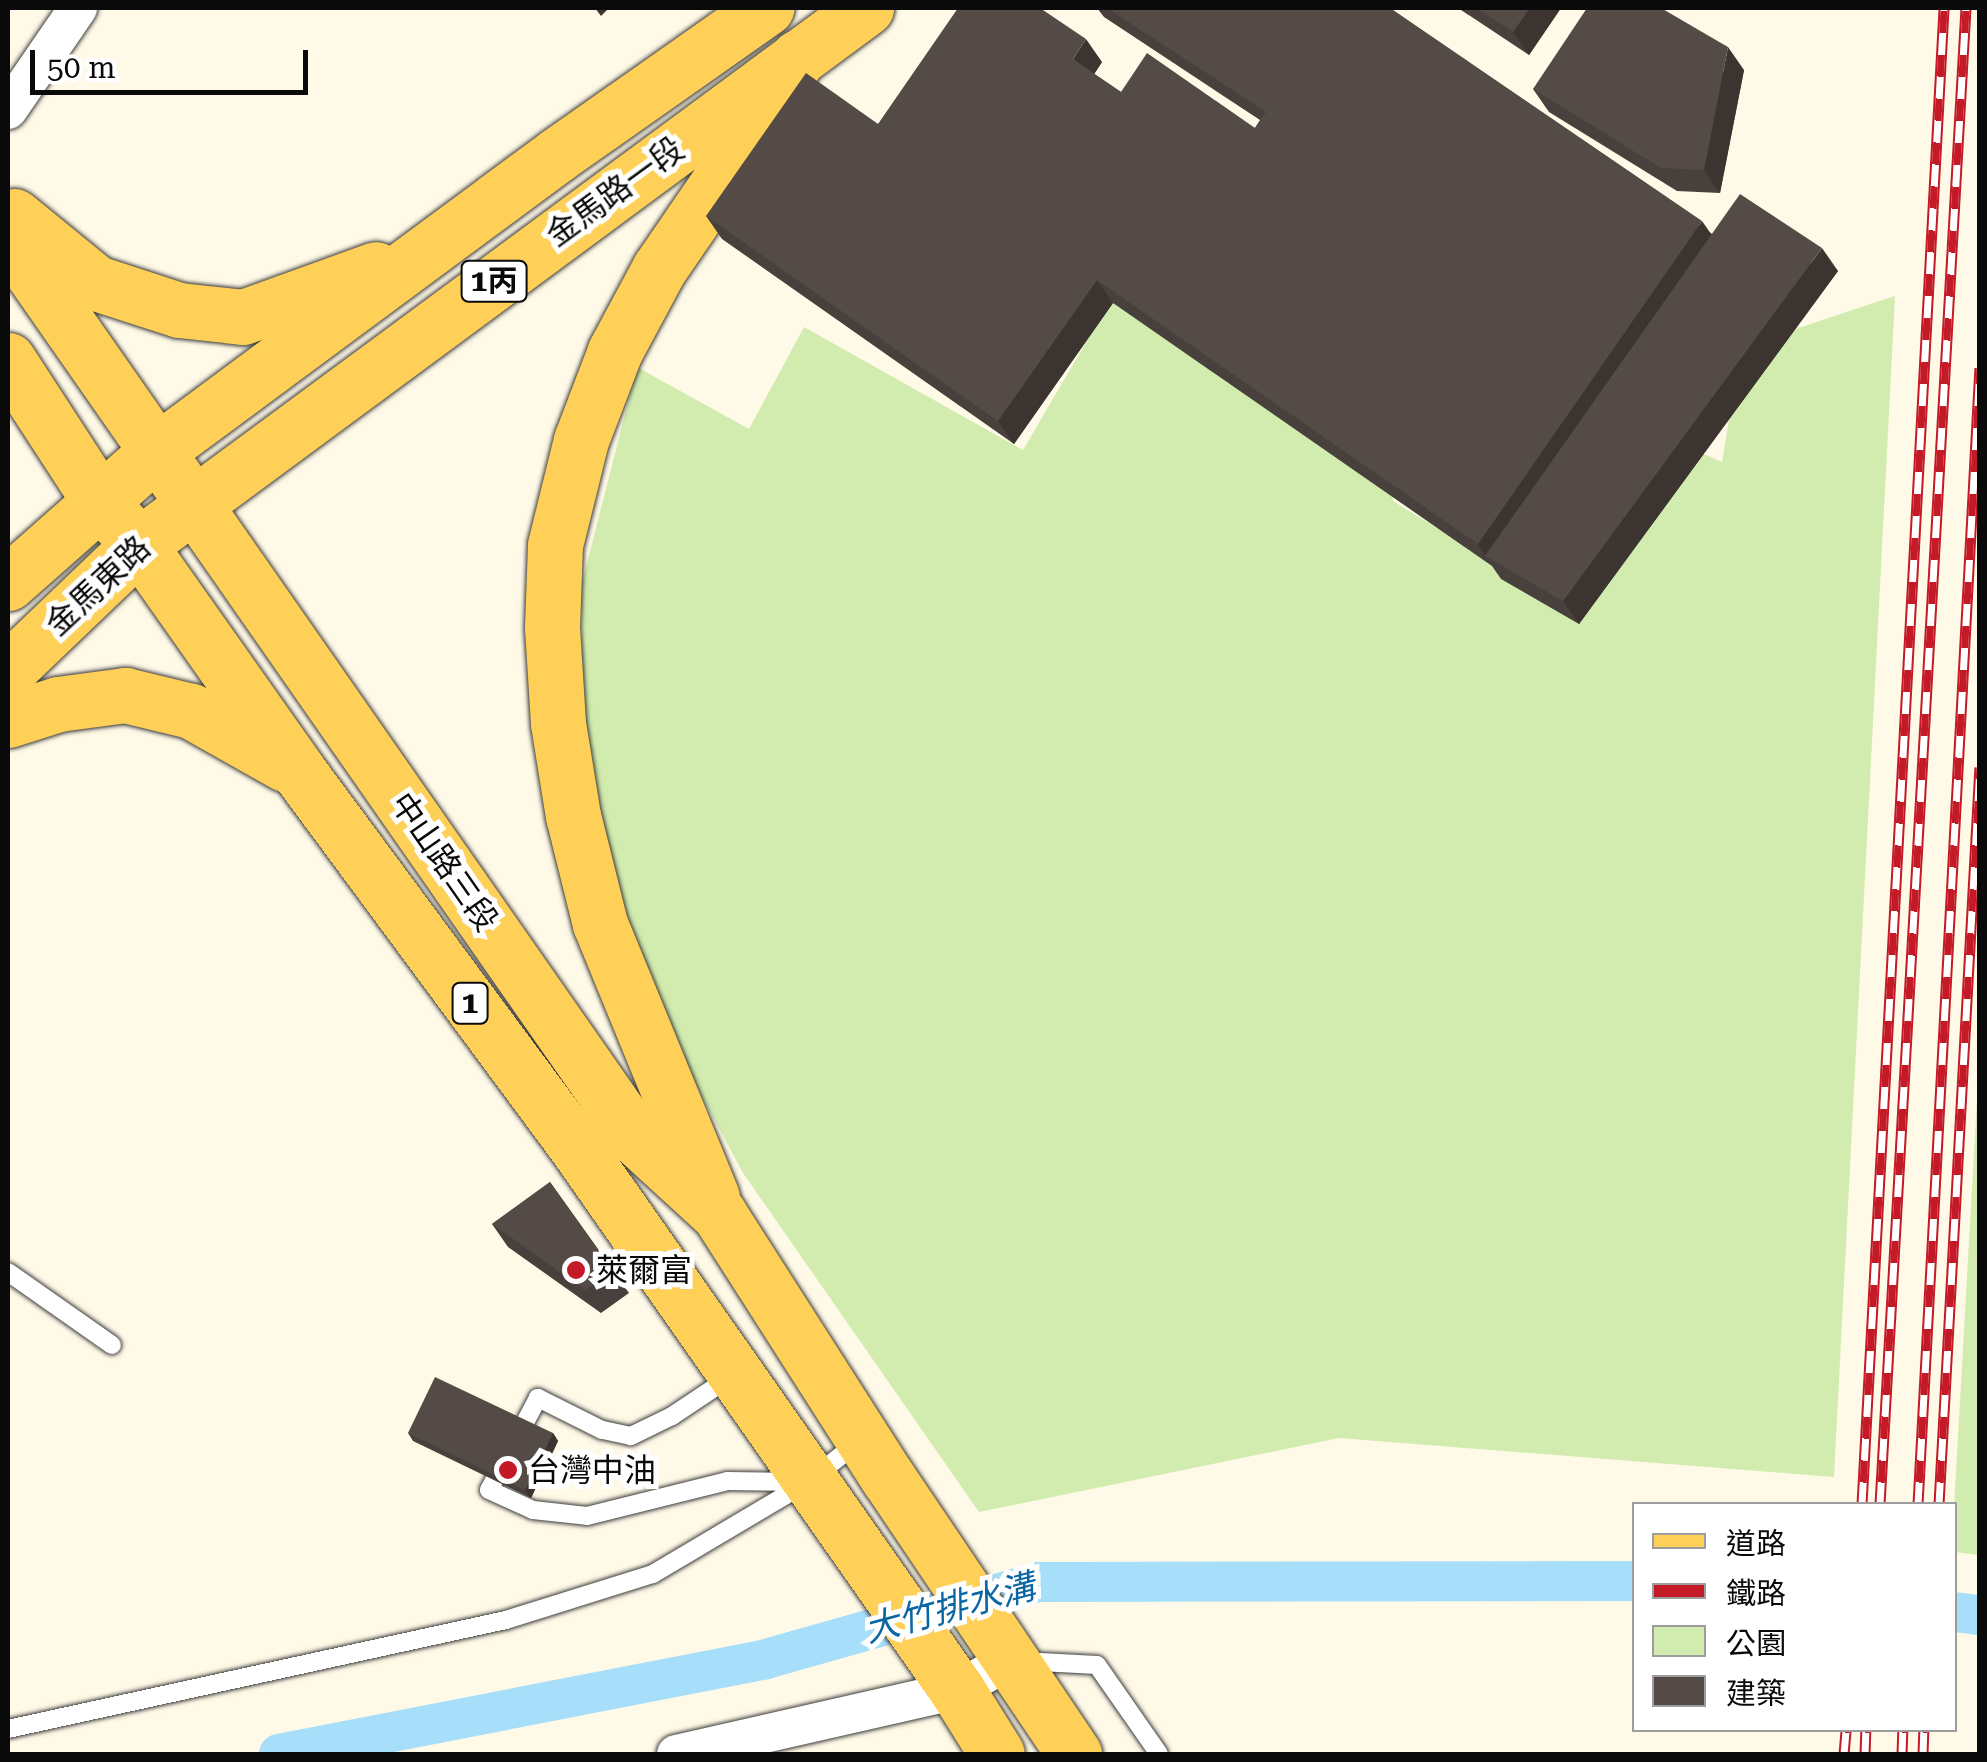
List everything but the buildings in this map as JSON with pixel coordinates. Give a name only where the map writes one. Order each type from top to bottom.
[{"type":"main road","name":"金馬路一段","points":[[157,451],[558,155],[766,8]]},
{"type":"main road","name":"1丙","points":[[798,57],[866,8]]},
{"type":"main road","name":"金馬路一段","points":[[191,506],[798,57]]},
{"type":"main road","name":"1","points":[[719,1214],[600,924],[573,816],[557,704],[552,626],[555,545],[581,440],[615,351],[659,270],[774,101],[798,57]]},
{"type":"main road","points":[[8,211],[96,284],[179,310],[243,317],[444,242]]},
{"type":"main road","name":"中山路三段","points":[[8,238],[191,506],[636,1138],[719,1214],[875,1458]]},
{"type":"main road","name":"中山路三段","points":[[8,360],[99,500],[139,545],[299,772],[580,1152],[819,1499]]},
{"type":"main road","name":"金馬東路","points":[[8,583],[157,451]]},
{"type":"main road","name":"金馬東路","points":[[8,670],[139,545],[191,506]]},
{"type":"main road","points":[[8,720],[58,704],[125,695],[191,711],[299,772]]},
{"type":"main road","name":"1","points":[[875,1458],[1074,1754]]},
{"type":"main road","name":"1","points":[[819,1499],[965,1710]]},
{"type":"street","points":[[8,110],[78,8]]},
{"type":"street","points":[[676,1754],[965,1710],[1005,1653]]},
{"type":"lane","points":[[8,1272],[112,1346]]},
{"type":"lane","points":[[733,1375],[672,1416],[631,1436],[602,1430],[538,1398],[489,1490],[533,1510],[586,1516],[728,1482],[819,1499]]},
{"type":"lane","points":[[8,1729],[506,1620],[653,1574],[819,1499],[875,1458]]},
{"type":"lane","points":[[1005,1653],[1098,1665],[1159,1754]]},
{"type":"green space","points":[[1123,279],[1391,456],[1393,501],[1536,589],[1697,451],[1722,462],[1733,396],[1771,337],[1895,296],[1834,1477],[1339,1438],[979,1512],[743,1173],[648,996],[582,790],[582,583],[637,367],[749,429],[804,327],[1023,450]]},
{"type":"green space","points":[[1979,1064],[1980,1555],[1957,1552],[1954,1502]]},
{"type":"waterway","name":"大竹排水溝","points":[[279,1754],[766,1659],[1039,1582],[1632,1581]]},
{"type":"waterway","name":"大竹排水溝","points":[[1957,1612],[1980,1615]]},
{"type":"railway","points":[[1862,1502],[1944,8]]},
{"type":"railway","points":[[1880,1502],[1966,8]]},
{"type":"railway","points":[[1918,1502],[1980,368]]},
{"type":"railway","points":[[1939,1502],[1980,767]]},
{"type":"railway","points":[[1844,1754],[1846,1732]]},
{"type":"railway","points":[[1865,1754],[1866,1732]]},
{"type":"railway","points":[[1902,1754],[1903,1732]]},
{"type":"railway","points":[[1923,1754],[1924,1732]]},
{"type":"place","name":"萊爾富","points":[[576,1270]]},
{"type":"place","name":"台灣中油","points":[[508,1470]]}]
